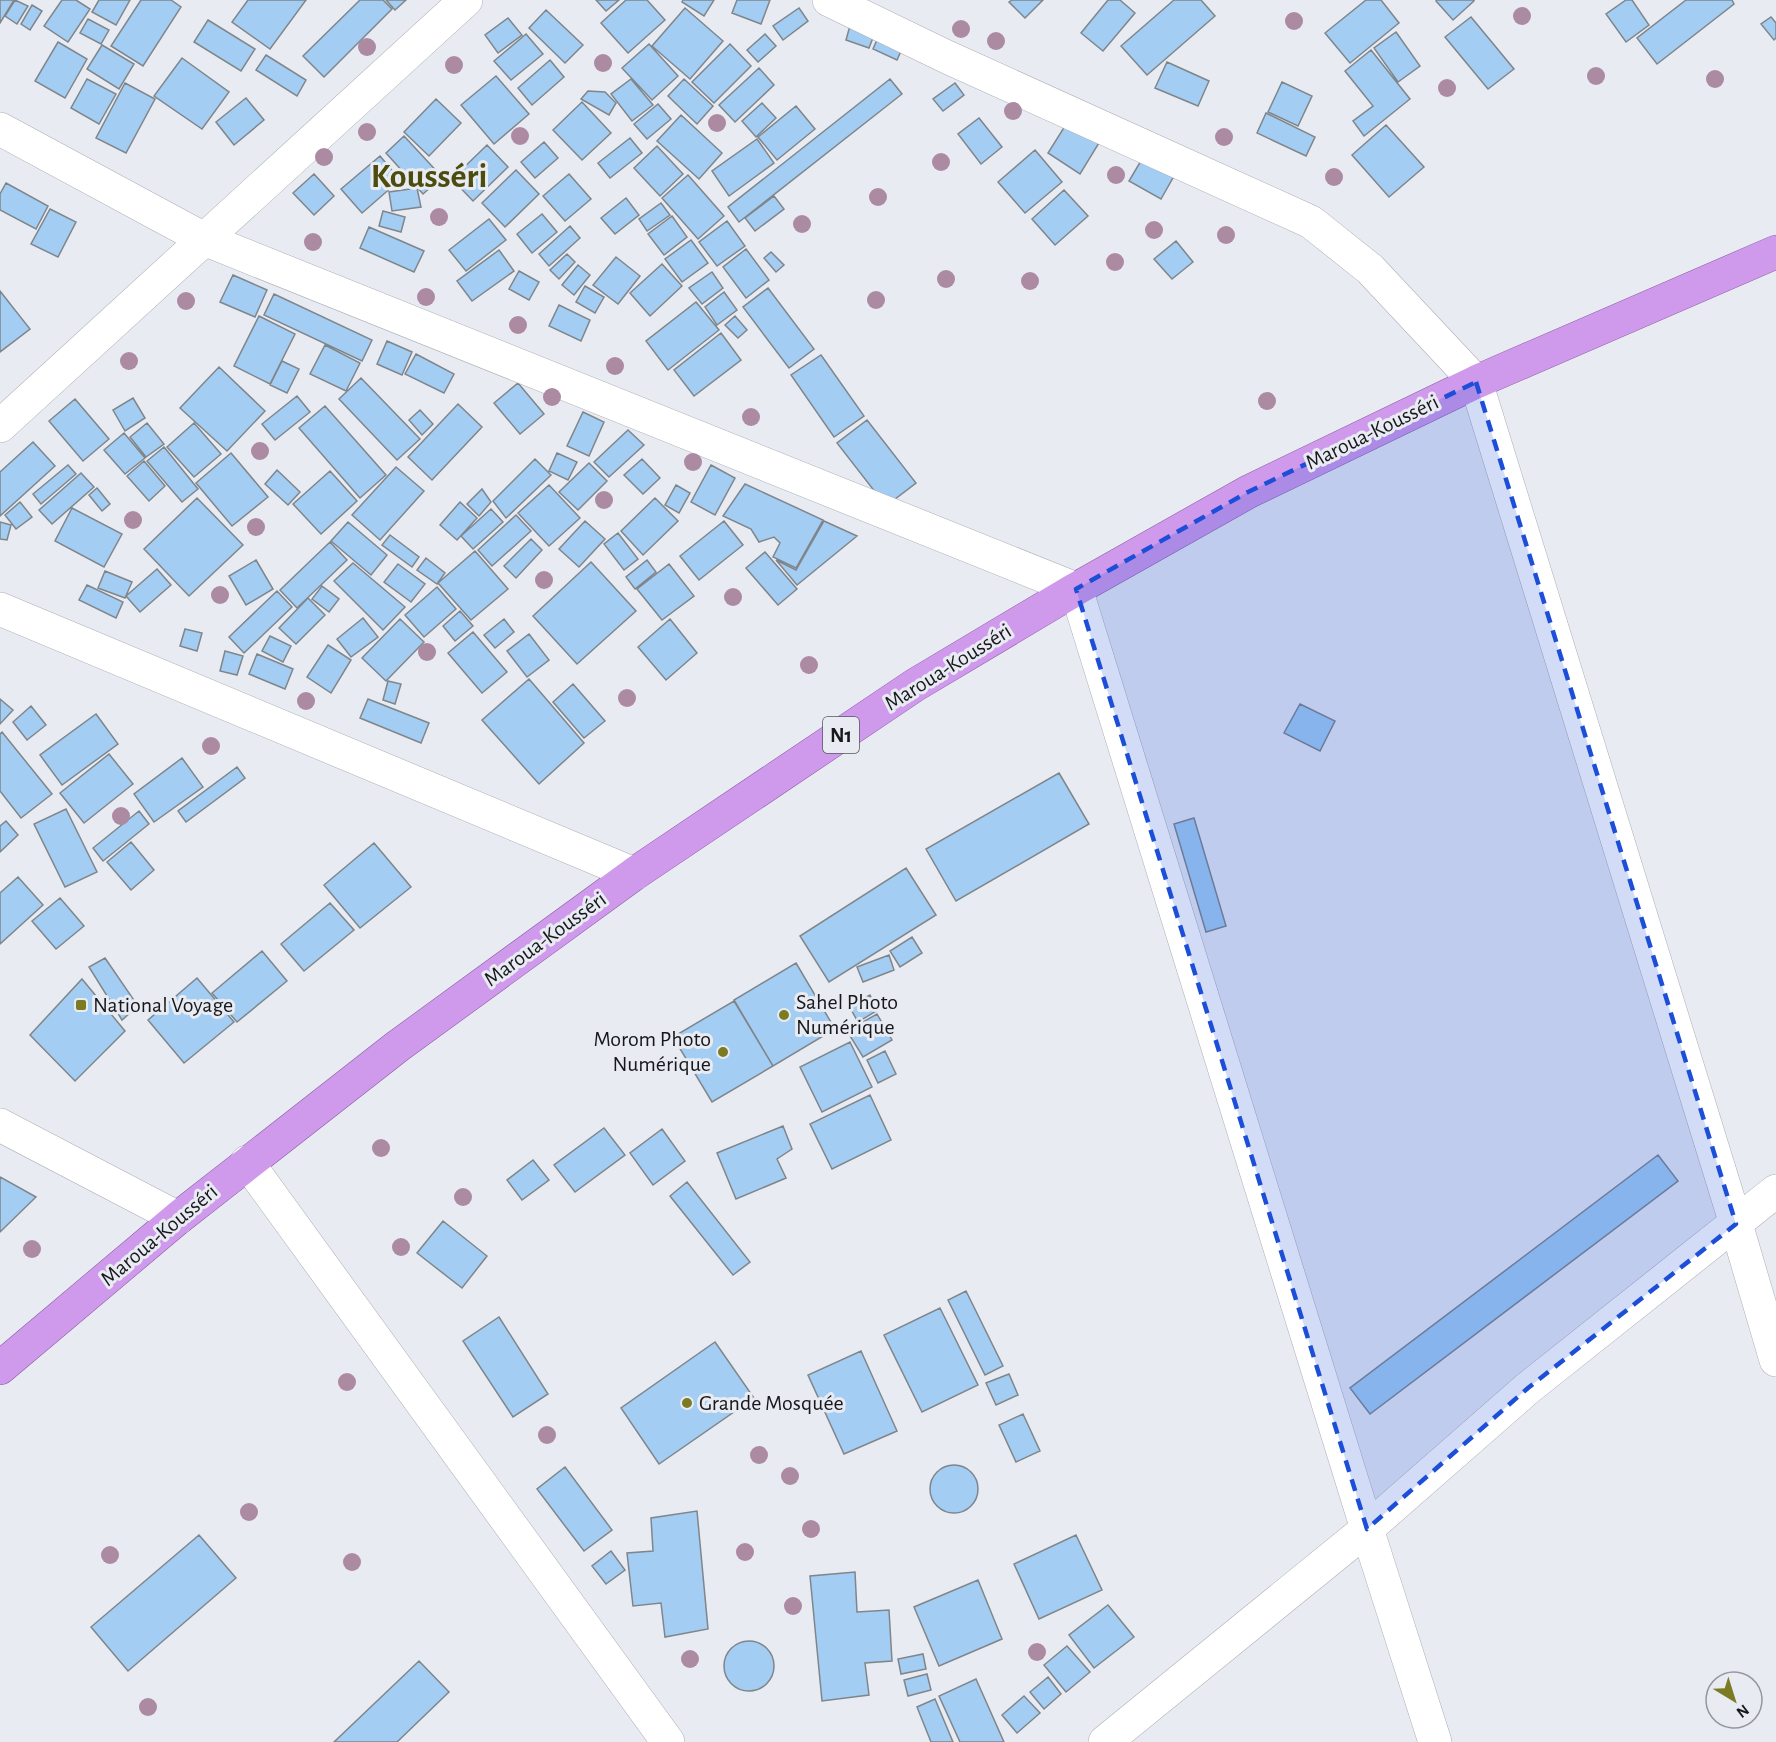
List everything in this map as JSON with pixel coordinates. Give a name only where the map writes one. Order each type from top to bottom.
[{"type":"highway","name":"Maroua-Kousséri","points":[[0,1368],[247,1162],[398,1046],[634,874],[915,685],[1076,589],[1248,492],[1476,382],[1776,252]]},
{"type":"street","points":[[0,426],[466,0]]},
{"type":"street","points":[[829,0],[947,57],[1311,222],[1370,268],[1476,382],[1776,1360]]},
{"type":"street","points":[[0,129],[204,239],[1076,589],[1367,1530],[1435,1742]]},
{"type":"street","points":[[0,609],[634,874]]},
{"type":"street","points":[[0,1125],[178,1218]]},
{"type":"street","points":[[247,1162],[668,1742]]},
{"type":"street","points":[[1105,1742],[1367,1530],[1528,1388],[1776,1191]]},
{"type":"highlighted area","points":[[1476,382],[1736,1224],[1528,1388],[1367,1529],[1076,589],[1248,492]]},
{"type":"building","points":[[0,0],[14,0],[0,23]]},
{"type":"building","points":[[15,0],[28,6],[17,24],[5,16]]},
{"type":"building","points":[[62,0],[76,0],[90,9],[68,42],[44,26]]},
{"type":"building","points":[[99,0],[130,0],[116,25],[92,12]]},
{"type":"building","points":[[141,0],[171,0],[181,7],[143,66],[111,46]]},
{"type":"building","points":[[248,0],[306,0],[270,49],[232,22]]},
{"type":"building","points":[[360,0],[383,0],[392,9],[324,77],[303,56]]},
{"type":"building","points":[[386,0],[406,0],[395,10]]},
{"type":"building","points":[[596,0],[619,0],[606,11]]},
{"type":"building","points":[[626,0],[647,0],[665,20],[628,53],[601,23]]},
{"type":"building","points":[[683,0],[714,0],[704,16],[682,2]]},
{"type":"building","points":[[737,0],[770,0],[761,24],[732,13]]},
{"type":"building","points":[[1012,0],[1043,0],[1025,18],[1009,2]]},
{"type":"building","points":[[1108,0],[1120,0],[1135,13],[1103,51],[1081,33]]},
{"type":"building","points":[[1174,0],[1201,0],[1215,16],[1147,75],[1121,46]]},
{"type":"building","points":[[1366,0],[1381,0],[1399,23],[1350,63],[1325,33]]},
{"type":"building","points":[[1437,0],[1474,0],[1474,1],[1453,20]]},
{"type":"building","points":[[1626,0],[1632,0],[1649,25],[1626,42],[1606,14]]},
{"type":"building","points":[[1686,0],[1732,0],[1734,4],[1657,64],[1637,38]]},
{"type":"building","points":[[32,5],[42,11],[30,30],[21,24]]},
{"type":"building","points":[[685,8],[723,41],[690,79],[652,46]]},
{"type":"building","points":[[799,8],[808,21],[783,40],[773,26]]},
{"type":"building","points":[[546,10],[583,45],[565,63],[529,28]]},
{"type":"building","points":[[1471,17],[1514,69],[1488,89],[1445,37]]},
{"type":"building","points":[[1771,17],[1776,23],[1774,40],[1761,24]]},
{"type":"building","points":[[508,18],[522,35],[498,53],[485,35]]},
{"type":"building","points":[[88,19],[109,30],[101,44],[80,33]]},
{"type":"building","points":[[208,20],[255,49],[241,71],[194,42]]},
{"type":"building","points":[[851,22],[876,30],[869,48],[846,40]]},
{"type":"building","points":[[1396,32],[1420,66],[1398,82],[1374,48]]},
{"type":"building","points":[[880,33],[904,44],[897,60],[873,49]]},
{"type":"building","points":[[526,34],[543,54],[511,80],[494,61]]},
{"type":"building","points":[[765,34],[776,46],[758,62],[747,50]]},
{"type":"building","points":[[58,42],[87,59],[65,98],[35,81]]},
{"type":"building","points":[[649,44],[678,76],[652,100],[622,68]]},
{"type":"building","points":[[730,44],[751,66],[714,103],[692,82]]},
{"type":"building","points":[[102,45],[134,64],[119,89],[87,69]]},
{"type":"building","points":[[1371,50],[1410,99],[1364,136],[1353,121],[1373,106],[1345,71]]},
{"type":"building","points":[[266,55],[306,80],[297,96],[256,70]]},
{"type":"building","points":[[182,58],[229,92],[202,129],[154,96]]},
{"type":"building","points":[[550,60],[564,77],[532,105],[518,88]]},
{"type":"building","points":[[1167,62],[1209,81],[1198,106],[1155,88]]},
{"type":"building","points":[[759,68],[774,85],[735,122],[719,105]]},
{"type":"building","points":[[496,76],[529,114],[494,144],[461,105]]},
{"type":"building","points":[[87,79],[116,94],[99,124],[71,108]]},
{"type":"building","points":[[631,79],[653,105],[632,121],[611,94]]},
{"type":"building","points":[[684,79],[713,106],[697,124],[668,96]]},
{"type":"building","points":[[890,79],[902,94],[739,222],[728,207]]},
{"type":"building","points":[[1282,82],[1312,96],[1298,126],[1268,112]]},
{"type":"building","points":[[125,83],[155,99],[126,153],[96,138]]},
{"type":"building","points":[[955,83],[964,95],[943,111],[933,99]]},
{"type":"building","points":[[588,91],[605,92],[616,103],[609,115],[581,99]]},
{"type":"building","points":[[246,98],[264,120],[234,145],[216,122]]},
{"type":"building","points":[[436,99],[461,123],[429,156],[404,132]]},
{"type":"building","points":[[582,102],[611,133],[582,160],[553,130]]},
{"type":"building","points":[[762,103],[776,118],[756,137],[742,121]]},
{"type":"building","points":[[658,104],[671,119],[647,139],[634,124]]},
{"type":"building","points":[[796,106],[815,129],[777,160],[758,137]]},
{"type":"building","points":[[1266,113],[1315,137],[1306,156],[1257,133]]},
{"type":"building","points":[[681,115],[722,153],[699,179],[657,141]]},
{"type":"building","points":[[979,118],[1002,147],[981,164],[958,134]]},
{"type":"building","points":[[1070,118],[1102,138],[1080,174],[1048,153]]},
{"type":"building","points":[[1386,125],[1424,167],[1389,197],[1352,155]]},
{"type":"building","points":[[404,136],[442,177],[423,194],[386,153]]},
{"type":"building","points":[[630,138],[642,153],[610,178],[598,163]]},
{"type":"building","points":[[757,139],[774,163],[729,196],[712,171]]},
{"type":"building","points":[[544,142],[558,158],[535,178],[521,162]]},
{"type":"building","points":[[487,145],[508,167],[473,201],[452,179]]},
{"type":"building","points":[[657,146],[683,174],[660,196],[634,168]]},
{"type":"building","points":[[1035,150],[1062,182],[1025,213],[998,182]]},
{"type":"building","points":[[380,156],[400,180],[362,213],[341,189]]},
{"type":"building","points":[[1142,159],[1174,176],[1161,199],[1129,181]]},
{"type":"building","points":[[516,170],[539,194],[505,227],[482,203]]},
{"type":"building","points":[[314,174],[334,196],[314,215],[293,193]]},
{"type":"building","points":[[569,174],[591,199],[565,221],[543,196]]},
{"type":"building","points":[[688,175],[724,216],[698,239],[662,198]]},
{"type":"building","points":[[6,183],[48,206],[36,229],[0,210],[0,194]]},
{"type":"building","points":[[417,188],[421,207],[392,211],[389,192]]},
{"type":"building","points":[[1064,190],[1088,216],[1055,245],[1032,219]]},
{"type":"building","points":[[774,196],[784,209],[755,231],[745,218]]},
{"type":"building","points":[[626,198],[639,215],[615,234],[601,218]]},
{"type":"building","points":[[661,203],[670,215],[647,231],[639,219]]},
{"type":"building","points":[[50,209],[76,222],[58,257],[31,244]]},
{"type":"building","points":[[383,211],[405,217],[401,232],[379,226]]},
{"type":"building","points":[[542,214],[557,232],[532,253],[517,234]]},
{"type":"building","points":[[672,216],[687,237],[664,255],[648,234]]},
{"type":"building","points":[[489,219],[506,240],[466,271],[449,250]]},
{"type":"building","points":[[727,221],[745,246],[717,266],[699,242]]},
{"type":"building","points":[[570,226],[580,238],[549,266],[539,254]]},
{"type":"building","points":[[369,227],[424,251],[414,272],[360,248]]},
{"type":"building","points":[[691,240],[708,263],[682,282],[665,259]]},
{"type":"building","points":[[1176,241],[1193,262],[1172,279],[1154,259]]},
{"type":"building","points":[[746,249],[769,280],[746,298],[723,267]]},
{"type":"building","points":[[499,250],[514,271],[472,301],[457,281]]},
{"type":"building","points":[[771,252],[784,265],[776,272],[764,258]]},
{"type":"building","points":[[567,254],[575,262],[559,279],[550,270]]},
{"type":"building","points":[[616,257],[640,276],[618,304],[593,285]]},
{"type":"building","points":[[662,264],[682,286],[650,316],[630,293]]},
{"type":"building","points":[[578,265],[590,275],[574,295],[562,285]]},
{"type":"building","points":[[519,271],[539,282],[529,300],[509,289]]},
{"type":"building","points":[[712,272],[723,288],[702,304],[689,288]]},
{"type":"building","points":[[233,275],[267,290],[255,317],[220,302]]},
{"type":"building","points":[[585,286],[604,297],[595,313],[576,302]]},
{"type":"building","points":[[768,288],[814,349],[789,368],[743,307]]},
{"type":"building","points":[[0,291],[30,329],[0,352]]},
{"type":"building","points":[[724,292],[737,310],[717,325],[705,307]]},
{"type":"building","points":[[274,294],[372,340],[362,361],[264,315]]},
{"type":"building","points":[[696,302],[719,330],[668,370],[646,341]]},
{"type":"building","points":[[559,305],[590,320],[581,341],[549,326]]},
{"type":"building","points":[[259,316],[295,334],[270,384],[234,366]]},
{"type":"building","points":[[735,316],[747,330],[738,338],[725,325]]},
{"type":"building","points":[[721,333],[741,360],[694,396],[674,370]]},
{"type":"building","points":[[387,341],[412,352],[402,375],[377,364]]},
{"type":"building","points":[[325,345],[360,363],[346,391],[310,374]]},
{"type":"building","points":[[416,354],[454,374],[444,393],[405,374]]},
{"type":"building","points":[[821,355],[864,416],[834,437],[791,375]]},
{"type":"building","points":[[282,361],[299,369],[287,393],[270,385]]},
{"type":"building","points":[[219,367],[265,411],[227,451],[180,408]]},
{"type":"building","points":[[361,378],[420,439],[397,460],[339,399]]},
{"type":"building","points":[[518,383],[544,414],[520,434],[494,403]]},
{"type":"building","points":[[297,396],[310,412],[275,440],[262,424]]},
{"type":"building","points":[[133,398],[145,418],[125,431],[113,410]]},
{"type":"building","points":[[75,399],[109,439],[83,461],[49,421]]},
{"type":"building","points":[[458,404],[482,427],[432,480],[408,457]]},
{"type":"building","points":[[325,406],[386,475],[360,498],[299,428]]},
{"type":"building","points":[[420,410],[433,424],[422,435],[409,420]]},
{"type":"building","points":[[583,412],[604,422],[589,456],[567,446]]},
{"type":"building","points":[[867,420],[916,483],[886,506],[837,443]]},
{"type":"building","points":[[147,423],[164,444],[146,457],[130,437]]},
{"type":"building","points":[[194,423],[221,454],[194,477],[167,447]]},
{"type":"building","points":[[628,430],[644,445],[609,477],[594,462]]},
{"type":"building","points":[[124,433],[145,458],[125,474],[104,450]]},
{"type":"building","points":[[33,442],[55,466],[0,516],[0,472]]},
{"type":"building","points":[[164,447],[198,489],[182,502],[147,461]]},
{"type":"building","points":[[231,453],[268,497],[232,526],[196,483]]},
{"type":"building","points":[[557,453],[577,462],[568,480],[549,471]]},
{"type":"building","points":[[535,459],[551,475],[506,518],[493,501]]},
{"type":"building","points":[[642,459],[660,478],[643,494],[624,475]]},
{"type":"building","points":[[144,461],[165,486],[149,501],[127,476]]},
{"type":"building","points":[[589,463],[607,481],[578,510],[559,492]]},
{"type":"building","points":[[68,465],[76,474],[41,504],[33,494]]},
{"type":"building","points":[[711,465],[735,478],[715,515],[691,502]]},
{"type":"building","points":[[396,467],[424,491],[380,540],[352,515]]},
{"type":"building","points":[[277,470],[300,492],[288,505],[265,484]]},
{"type":"building","points":[[330,471],[357,501],[321,534],[293,504]]},
{"type":"building","points":[[81,473],[94,487],[52,524],[39,510]]},
{"type":"building","points":[[745,484],[823,520],[796,568],[773,557],[780,543],[774,537],[759,542],[751,529],[723,516]]},
{"type":"building","points":[[549,485],[580,518],[549,546],[518,513]]},
{"type":"building","points":[[676,485],[690,493],[679,513],[665,505]]},
{"type":"building","points":[[97,488],[110,504],[102,511],[89,495]]},
{"type":"building","points":[[482,489],[491,502],[479,516],[467,504]]},
{"type":"building","points":[[197,498],[243,545],[189,596],[144,549]]},
{"type":"building","points":[[655,498],[678,521],[643,555],[621,531]]},
{"type":"building","points":[[20,502],[32,517],[16,529],[5,515]]},
{"type":"building","points":[[460,502],[477,518],[457,540],[440,525]]},
{"type":"building","points":[[72,508],[122,534],[104,567],[55,541]]},
{"type":"building","points":[[491,509],[503,522],[473,549],[461,536]]},
{"type":"building","points":[[516,515],[531,531],[492,566],[478,550]]},
{"type":"building","points":[[585,521],[605,539],[579,567],[559,549]]},
{"type":"building","points":[[724,521],[743,545],[699,580],[680,556]]},
{"type":"building","points":[[824,521],[857,536],[797,585],[776,560],[796,570]]},
{"type":"building","points":[[0,522],[11,525],[7,540],[0,539]]},
{"type":"building","points":[[348,522],[387,555],[371,575],[331,541]]},
{"type":"building","points":[[618,533],[638,559],[624,570],[604,544]]},
{"type":"building","points":[[390,535],[419,557],[412,567],[382,545]]},
{"type":"building","points":[[531,539],[542,550],[516,578],[504,566]]},
{"type":"building","points":[[330,542],[347,560],[297,608],[280,590]]},
{"type":"building","points":[[475,551],[508,589],[471,620],[438,583]]},
{"type":"building","points":[[765,552],[797,589],[778,605],[746,568]]},
{"type":"building","points":[[426,558],[445,573],[437,584],[417,570]]},
{"type":"building","points":[[256,560],[273,589],[246,605],[229,576]]},
{"type":"building","points":[[647,560],[656,572],[635,589],[626,577]]},
{"type":"building","points":[[591,562],[636,611],[577,664],[533,616]]},
{"type":"building","points":[[353,563],[405,607],[383,630],[334,581]]},
{"type":"building","points":[[398,564],[425,584],[411,602],[384,582]]},
{"type":"building","points":[[669,564],[694,596],[662,620],[637,589]]},
{"type":"building","points":[[157,569],[171,585],[140,612],[126,596]]},
{"type":"building","points":[[105,571],[132,582],[125,598],[98,588]]},
{"type":"building","points":[[87,585],[123,602],[116,618],[79,600]]},
{"type":"building","points":[[322,586],[339,599],[329,612],[312,599]]},
{"type":"building","points":[[437,587],[456,609],[424,637],[405,615]]},
{"type":"building","points":[[277,591],[292,607],[244,653],[229,637]]},
{"type":"building","points":[[308,598],[325,615],[296,644],[279,628]]},
{"type":"building","points":[[460,611],[473,626],[455,641],[443,626]]},
{"type":"building","points":[[363,618],[378,637],[351,657],[337,639]]},
{"type":"building","points":[[400,619],[424,642],[386,681],[362,658]]},
{"type":"building","points":[[504,619],[514,632],[495,648],[484,635]]},
{"type":"building","points":[[670,619],[697,653],[666,680],[638,647]]},
{"type":"building","points":[[185,629],[202,633],[197,651],[180,646]]},
{"type":"building","points":[[473,632],[507,672],[482,693],[448,653]]},
{"type":"building","points":[[529,634],[549,660],[527,677],[507,651]]},
{"type":"building","points":[[270,636],[291,646],[283,662],[262,651]]},
{"type":"building","points":[[328,645],[351,660],[331,693],[307,677]]},
{"type":"building","points":[[225,651],[243,656],[237,675],[220,671]]},
{"type":"building","points":[[257,654],[293,669],[285,689],[249,674]]},
{"type":"building","points":[[529,679],[584,743],[539,784],[482,720]]},
{"type":"building","points":[[388,681],[401,684],[395,704],[383,700]]},
{"type":"building","points":[[573,684],[605,721],[584,738],[553,702]]},
{"type":"building","points":[[0,699],[13,710],[0,724]]},
{"type":"building","points":[[368,699],[429,723],[421,743],[360,718]]},
{"type":"building","points":[[1300,704],[1335,721],[1320,751],[1284,733]]},
{"type":"building","points":[[31,706],[46,725],[27,740],[13,722]]},
{"type":"building","points":[[96,714],[118,744],[62,785],[40,755]]},
{"type":"building","points":[[2,732],[52,794],[21,818],[0,791],[0,734]]},
{"type":"building","points":[[109,754],[133,784],[84,823],[60,793]]},
{"type":"building","points":[[182,758],[203,787],[154,822],[134,794]]},
{"type":"building","points":[[237,767],[245,778],[186,822],[178,811]]},
{"type":"building","points":[[1059,773],[1089,824],[956,901],[926,849]]},
{"type":"building","points":[[66,809],[97,872],[65,887],[34,824]]},
{"type":"building","points":[[139,811],[149,824],[103,861],[93,848]]},
{"type":"building","points":[[1194,818],[1226,926],[1206,932],[1174,824]]},
{"type":"building","points":[[6,821],[18,835],[0,852],[0,826]]},
{"type":"building","points":[[131,842],[154,870],[131,890],[107,862]]},
{"type":"building","points":[[374,843],[411,887],[360,928],[324,885]]},
{"type":"building","points":[[906,868],[936,915],[829,982],[800,936]]},
{"type":"building","points":[[18,877],[43,905],[0,944],[0,893]]},
{"type":"building","points":[[60,898],[84,926],[56,949],[32,921]]},
{"type":"building","points":[[330,903],[354,930],[304,971],[281,944]]},
{"type":"building","points":[[912,937],[922,953],[900,967],[890,951]]},
{"type":"building","points":[[262,951],[287,981],[237,1022],[212,993]]},
{"type":"building","points":[[889,955],[894,970],[863,982],[857,967]]},
{"type":"building","points":[[105,958],[138,1006],[122,1020],[89,967]]},
{"type":"building","name":"Sahel Photo Numérique","points":[[796,963],[835,1029],[773,1066],[734,1000]]},
{"type":"building","points":[[197,978],[234,1022],[184,1063],[148,1020]]},
{"type":"building","name":"National Voyage","points":[[82,979],[125,1031],[75,1081],[30,1035]]},
{"type":"building","points":[[870,995],[878,1010],[858,1022],[849,1006]]},
{"type":"building","name":"Morom Photo Numérique","points":[[734,1001],[773,1066],[712,1102],[673,1037]]},
{"type":"building","points":[[877,1014],[892,1040],[863,1057],[847,1031]]},
{"type":"building","points":[[850,1042],[872,1087],[822,1112],[800,1067]]},
{"type":"building","points":[[885,1051],[896,1074],[878,1083],[867,1060]]},
{"type":"building","points":[[870,1095],[891,1140],[832,1169],[810,1124]]},
{"type":"building","points":[[783,1126],[792,1149],[777,1159],[786,1178],[736,1199],[717,1153]]},
{"type":"building","points":[[604,1128],[625,1155],[575,1192],[554,1165]]},
{"type":"building","points":[[662,1129],[685,1161],[653,1185],[630,1153]]},
{"type":"building","points":[[1658,1155],[1678,1181],[1370,1414],[1350,1388]]},
{"type":"building","points":[[533,1160],[549,1180],[522,1200],[507,1180]]},
{"type":"building","points":[[0,1177],[36,1197],[0,1232]]},
{"type":"building","points":[[687,1182],[750,1262],[733,1275],[670,1196]]},
{"type":"building","points":[[443,1221],[487,1256],[462,1288],[417,1253]]},
{"type":"building","points":[[966,1291],[1003,1366],[985,1375],[948,1300]]},
{"type":"building","points":[[940,1308],[978,1385],[922,1412],[884,1335]]},
{"type":"building","points":[[499,1317],[548,1394],[513,1417],[463,1341]]},
{"type":"building","name":"Grande Mosquée","points":[[715,1342],[754,1398],[659,1464],[621,1408]]},
{"type":"building","points":[[861,1351],[897,1431],[844,1454],[808,1375]]},
{"type":"building","points":[[1009,1374],[1018,1395],[996,1405],[986,1383]]},
{"type":"building","points":[[1023,1414],[1040,1451],[1016,1462],[999,1425]]},
{"type":"building","points":[[954,1465],[971,1472],[978,1489],[971,1506],[954,1513],[937,1506],[930,1489],[937,1472]]},
{"type":"building","points":[[565,1467],[612,1530],[584,1551],[537,1489]]},
{"type":"building","points":[[697,1511],[708,1629],[665,1637],[661,1603],[633,1606],[627,1553],[653,1551],[651,1518]]},
{"type":"building","points":[[199,1535],[236,1578],[128,1671],[91,1627]]},
{"type":"building","points":[[1076,1535],[1102,1590],[1039,1619],[1014,1564]]},
{"type":"building","points":[[611,1551],[625,1570],[606,1584],[592,1566]]},
{"type":"building","points":[[855,1572],[857,1612],[889,1610],[892,1661],[865,1663],[869,1695],[822,1701],[810,1576]]},
{"type":"building","points":[[978,1580],[1002,1639],[939,1666],[914,1607]]},
{"type":"building","points":[[1108,1605],[1134,1637],[1094,1668],[1069,1635]]},
{"type":"building","points":[[749,1641],[758,1643],[769,1652],[774,1666],[772,1675],[763,1686],[749,1691],[740,1689],[729,1680],[724,1666],[726,1657],[735,1646]]},
{"type":"building","points":[[1067,1646],[1090,1672],[1066,1692],[1044,1665]]},
{"type":"building","points":[[923,1654],[926,1669],[901,1674],[898,1659]]},
{"type":"building","points":[[419,1661],[449,1692],[397,1742],[334,1742]]},
{"type":"building","points":[[927,1674],[931,1690],[908,1696],[904,1680]]},
{"type":"building","points":[[1048,1677],[1061,1694],[1044,1709],[1030,1692]]},
{"type":"building","points":[[976,1679],[1004,1742],[960,1742],[939,1696]]},
{"type":"building","points":[[1024,1696],[1040,1713],[1017,1733],[1002,1715]]},
{"type":"building","points":[[935,1699],[953,1742],[931,1742],[917,1707]]},
{"type":"place","name":"National Voyage","points":[[81,1005]]},
{"type":"place","name":"Sahel Photo Numérique","points":[[784,1015]]},
{"type":"place","name":"Morom Photo Numérique","points":[[723,1052]]},
{"type":"place","name":"Grande Mosquée","points":[[687,1403]]},
{"type":"district","name":"Kousséri","points":[[429,177]]}]
